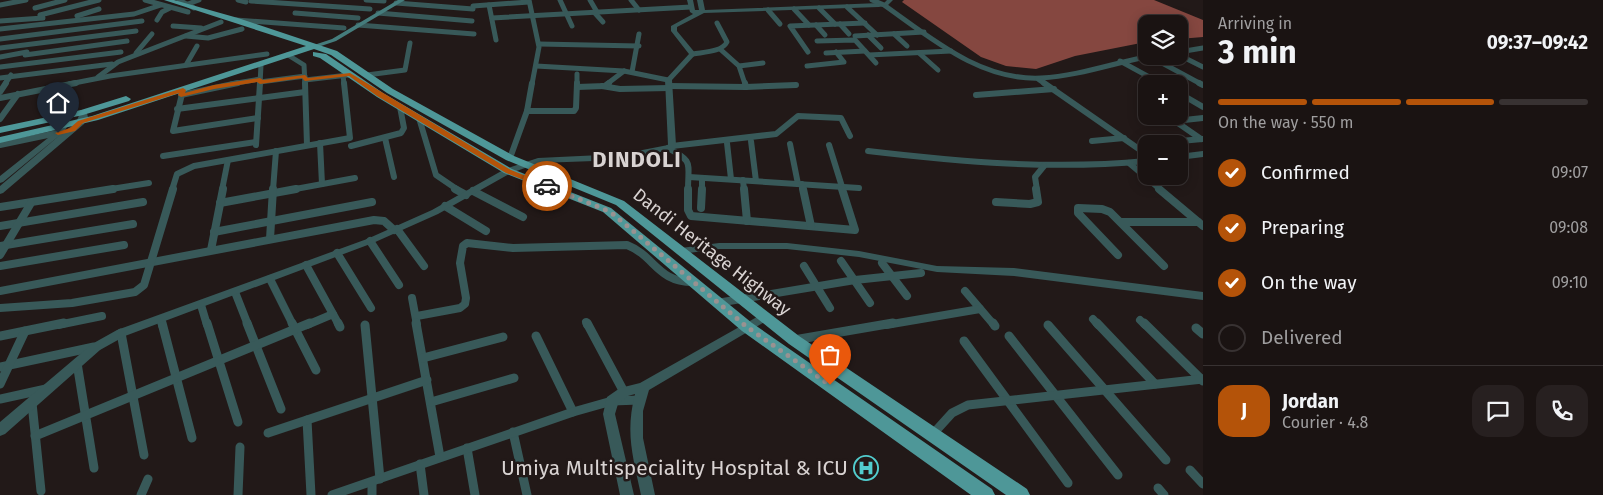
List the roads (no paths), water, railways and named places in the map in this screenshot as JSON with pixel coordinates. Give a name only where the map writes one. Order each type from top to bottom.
[{"type":"main road","points":[[154,0],[184,5],[221,22],[294,46]]},
{"type":"main road","points":[[0,130],[68,124],[83,112],[294,46],[308,46],[334,40],[358,22],[370,9],[385,1]]},
{"type":"main road","points":[[0,140],[80,122],[182,93],[288,55],[399,2]]},
{"type":"main road","points":[[164,3],[184,5]]},
{"type":"main road","name":"Dandi Heritage Highway","points":[[184,5],[334,53],[390,90],[510,158],[611,198],[633,213],[680,252],[794,340],[1021,495]]},
{"type":"main road","name":"Dandi Heritage Highway","points":[[308,46],[346,75],[508,171],[613,214],[747,327],[986,495]]},
{"type":"street","points":[[0,5],[26,0],[43,18],[1,21],[0,15]]},
{"type":"street","points":[[35,8],[65,0]]},
{"type":"street","points":[[40,15],[99,0]]},
{"type":"street","points":[[145,0],[164,3]]},
{"type":"street","points":[[238,0],[370,9]]},
{"type":"street","points":[[315,5],[322,0]]},
{"type":"street","points":[[366,0],[385,1]]},
{"type":"street","points":[[473,5],[486,0]]},
{"type":"street","points":[[560,0],[572,26]]},
{"type":"street","points":[[590,0],[603,22]]},
{"type":"street","points":[[630,0],[639,10]]},
{"type":"street","points":[[693,54],[674,31],[674,26],[695,9],[700,0]]},
{"type":"street","points":[[492,18],[639,10],[847,3],[872,0],[884,5],[952,52],[984,68],[1000,73],[1038,79],[1062,76],[1120,60],[1138,58]]},
{"type":"street","points":[[695,9],[768,10],[847,7],[884,5],[890,0]]},
{"type":"street","points":[[399,2],[489,5],[529,1],[539,44],[527,111],[510,158]]},
{"type":"street","points":[[0,29],[134,14],[164,3]]},
{"type":"street","points":[[77,16],[101,10],[88,4]]},
{"type":"street","points":[[157,20],[162,12],[184,5]]},
{"type":"street","points":[[489,5],[496,40]]},
{"type":"street","points":[[847,7],[877,34]]},
{"type":"street","points":[[819,8],[849,34]]},
{"type":"street","points":[[794,9],[808,25]]},
{"type":"street","points":[[768,10],[780,24]]},
{"type":"street","points":[[378,13],[472,21]]},
{"type":"street","points":[[294,14],[474,34]]},
{"type":"street","points":[[22,27],[29,19]]},
{"type":"street","points":[[235,20],[344,28]]},
{"type":"street","points":[[0,39],[142,21]]},
{"type":"street","points":[[96,78],[115,64],[221,22]]},
{"type":"street","points":[[670,147],[668,85],[693,54],[720,49],[727,44],[717,23]]},
{"type":"street","points":[[808,52],[789,26],[865,23]]},
{"type":"street","points":[[1,90],[46,24]]},
{"type":"street","points":[[276,33],[294,24]]},
{"type":"street","points":[[816,25],[825,35]]},
{"type":"street","points":[[173,26],[206,28]]},
{"type":"street","points":[[186,36],[208,38],[242,29]]},
{"type":"street","points":[[0,48],[136,31]]},
{"type":"street","points":[[855,36],[924,32]]},
{"type":"street","points":[[134,56],[152,34]]},
{"type":"street","points":[[632,72],[639,46],[639,34]]},
{"type":"street","points":[[894,34],[907,46]]},
{"type":"street","points":[[868,35],[881,48]]},
{"type":"street","points":[[817,41],[853,40],[876,63]]},
{"type":"street","points":[[0,57],[127,41]]},
{"type":"street","points":[[367,75],[405,70],[410,43]]},
{"type":"street","points":[[539,44],[639,46]]},
{"type":"street","points":[[186,65],[197,46]]},
{"type":"street","points":[[720,49],[739,66],[746,87]]},
{"type":"street","points":[[1188,51],[1201,49]]},
{"type":"street","points":[[0,68],[121,52]]},
{"type":"street","points":[[826,52],[952,52]]},
{"type":"street","points":[[807,66],[844,62],[836,52]]},
{"type":"street","points":[[919,53],[938,70]]},
{"type":"street","points":[[0,98],[96,78],[268,54]]},
{"type":"street","points":[[288,55],[302,62],[305,78],[307,145]]},
{"type":"street","points":[[1188,58],[1203,67]]},
{"type":"street","points":[[1120,60],[1146,75]]},
{"type":"street","points":[[739,66],[763,63]]},
{"type":"street","points":[[0,78],[115,64]]},
{"type":"street","points":[[255,155],[261,65]]},
{"type":"street","points":[[1166,65],[1203,85]]},
{"type":"street","points":[[536,66],[632,72],[668,85]]},
{"type":"street","points":[[602,86],[608,84],[624,71]]},
{"type":"street","points":[[527,111],[574,111],[577,74]]},
{"type":"street","points":[[0,308],[72,303],[135,292],[144,286],[177,174],[194,166],[351,137],[346,75],[260,81],[182,93],[172,129],[175,131],[258,118]]},
{"type":"street","points":[[1038,79],[1138,148]]},
{"type":"street","points":[[577,87],[602,86],[620,88],[668,85],[746,87],[796,85]]},
{"type":"street","points":[[976,95],[1054,89]]},
{"type":"street","points":[[177,109],[305,92]]},
{"type":"street","points":[[0,119],[18,94]]},
{"type":"street","points":[[1188,98],[1203,107]]},
{"type":"street","points":[[1191,100],[1203,99]]},
{"type":"street","points":[[351,146],[385,138],[403,131],[400,107]]},
{"type":"street","points":[[80,122],[84,117],[83,112]]},
{"type":"street","points":[[0,430],[96,347],[121,333],[370,241],[445,206],[508,171],[525,165],[538,161],[622,157],[670,147],[776,134],[798,116],[841,118],[850,136]]},
{"type":"street","points":[[419,118],[436,175],[442,181],[523,218]]},
{"type":"street","points":[[1202,139],[1175,121],[1203,118]]},
{"type":"street","points":[[0,180],[68,124]]},
{"type":"street","points":[[0,191],[68,124]]},
{"type":"street","points":[[0,145],[58,133]]},
{"type":"street","points":[[385,138],[394,177]]},
{"type":"street","points":[[1092,141],[1124,138]]},
{"type":"street","points":[[1188,140],[1202,139]]},
{"type":"street","points":[[751,141],[756,181]]},
{"type":"street","points":[[163,156],[256,142]]},
{"type":"street","points":[[320,143],[322,184]]},
{"type":"street","points":[[727,143],[731,179]]},
{"type":"street","points":[[790,144],[811,226]]},
{"type":"street","points":[[1134,145],[1138,145]]},
{"type":"street","points":[[670,147],[687,159],[689,164],[688,210],[692,216],[854,230],[829,146]]},
{"type":"street","points":[[270,239],[276,151]]},
{"type":"street","points":[[868,151],[977,163],[1044,166],[1138,162]]},
{"type":"street","points":[[1188,156],[1203,154]]},
{"type":"street","points":[[210,250],[228,160]]},
{"type":"street","points":[[1128,163],[1201,224]]},
{"type":"street","points":[[996,202],[1030,204],[1038,202],[1035,177],[1044,166]]},
{"type":"street","points":[[689,177],[859,188]]},
{"type":"street","points":[[220,203],[355,178]]},
{"type":"street","points":[[701,208],[702,178]]},
{"type":"street","points":[[743,180],[748,221]]},
{"type":"street","points":[[0,207],[149,184]]},
{"type":"street","points":[[0,226],[143,202]]},
{"type":"street","points":[[214,232],[372,202]]},
{"type":"street","points":[[0,255],[3,246],[31,203]]},
{"type":"street","points":[[445,206],[486,231]]},
{"type":"street","points":[[1118,255],[1077,210],[1081,208],[1106,210],[1121,222],[1164,266]]},
{"type":"street","points":[[0,291],[379,219],[384,220],[396,230],[424,266]]},
{"type":"street","points":[[1121,222],[1201,224]]},
{"type":"street","points":[[3,246],[133,224]]},
{"type":"street","points":[[370,241],[399,285]]},
{"type":"street","points":[[416,316],[460,308],[465,304],[466,298],[460,263],[463,246],[467,243],[513,248],[630,246],[667,277],[694,282]]},
{"type":"street","points":[[0,266],[124,245]]},
{"type":"street","points":[[680,252],[709,246],[787,246],[859,254],[937,269],[1014,272],[1203,296]]},
{"type":"street","points":[[337,253],[371,308]]},
{"type":"street","points":[[841,261],[870,303]]},
{"type":"street","points":[[882,263],[907,296]]},
{"type":"street","points":[[306,266],[340,327]]},
{"type":"street","points":[[804,266],[830,308]]},
{"type":"street","points":[[717,303],[855,280],[921,273]]},
{"type":"street","points":[[270,279],[316,370]]},
{"type":"street","points":[[235,292],[281,409]]},
{"type":"street","points":[[965,292],[995,326]]},
{"type":"street","points":[[412,298],[440,457]]},
{"type":"street","points":[[201,305],[238,422]]},
{"type":"street","points":[[794,340],[980,309]]},
{"type":"street","points":[[35,436],[333,314]]},
{"type":"street","points":[[0,336],[102,316]]},
{"type":"street","points":[[332,495],[572,412],[642,394],[764,317]]},
{"type":"street","points":[[161,319],[192,438]]},
{"type":"street","points":[[1093,319],[1155,384]]},
{"type":"street","points":[[1140,320],[1202,380]]},
{"type":"street","points":[[586,322],[624,392]]},
{"type":"street","points":[[365,325],[372,398],[376,481],[372,495]]},
{"type":"street","points":[[1048,325],[1166,460]]},
{"type":"street","points":[[0,384],[4,366],[25,331]]},
{"type":"street","points":[[121,333],[144,455]]},
{"type":"street","points":[[536,336],[572,412]]},
{"type":"street","points":[[1009,336],[1118,474]]},
{"type":"street","points":[[423,358],[503,337]]},
{"type":"street","points":[[964,341],[1068,483]]},
{"type":"street","points":[[4,366],[96,347]]},
{"type":"street","points":[[77,363],[94,468]]},
{"type":"street","points":[[430,402],[514,378]]},
{"type":"street","points":[[268,433],[427,380]]},
{"type":"street","points":[[932,434],[960,407],[1202,380]]},
{"type":"street","points":[[0,399],[48,388]]},
{"type":"street","points":[[627,495],[609,414],[612,401],[624,392],[642,394]]},
{"type":"street","points":[[642,394],[636,417],[636,438],[648,495]]},
{"type":"street","points":[[32,403],[41,491]]},
{"type":"street","points":[[307,420],[311,495]]},
{"type":"street","points":[[513,432],[527,495]]},
{"type":"street","points":[[238,495],[240,447]]},
{"type":"street","points":[[466,448],[475,495]]},
{"type":"street","points":[[420,464],[424,495]]},
{"type":"street","points":[[1190,470],[1203,484]]},
{"type":"street","points":[[141,495],[148,479]]},
{"type":"place","name":"Umiya Multispeciality Hospital & ICU","points":[[866,468]]},
{"type":"district","name":"DINDOLI","points":[[637,159]]}]
